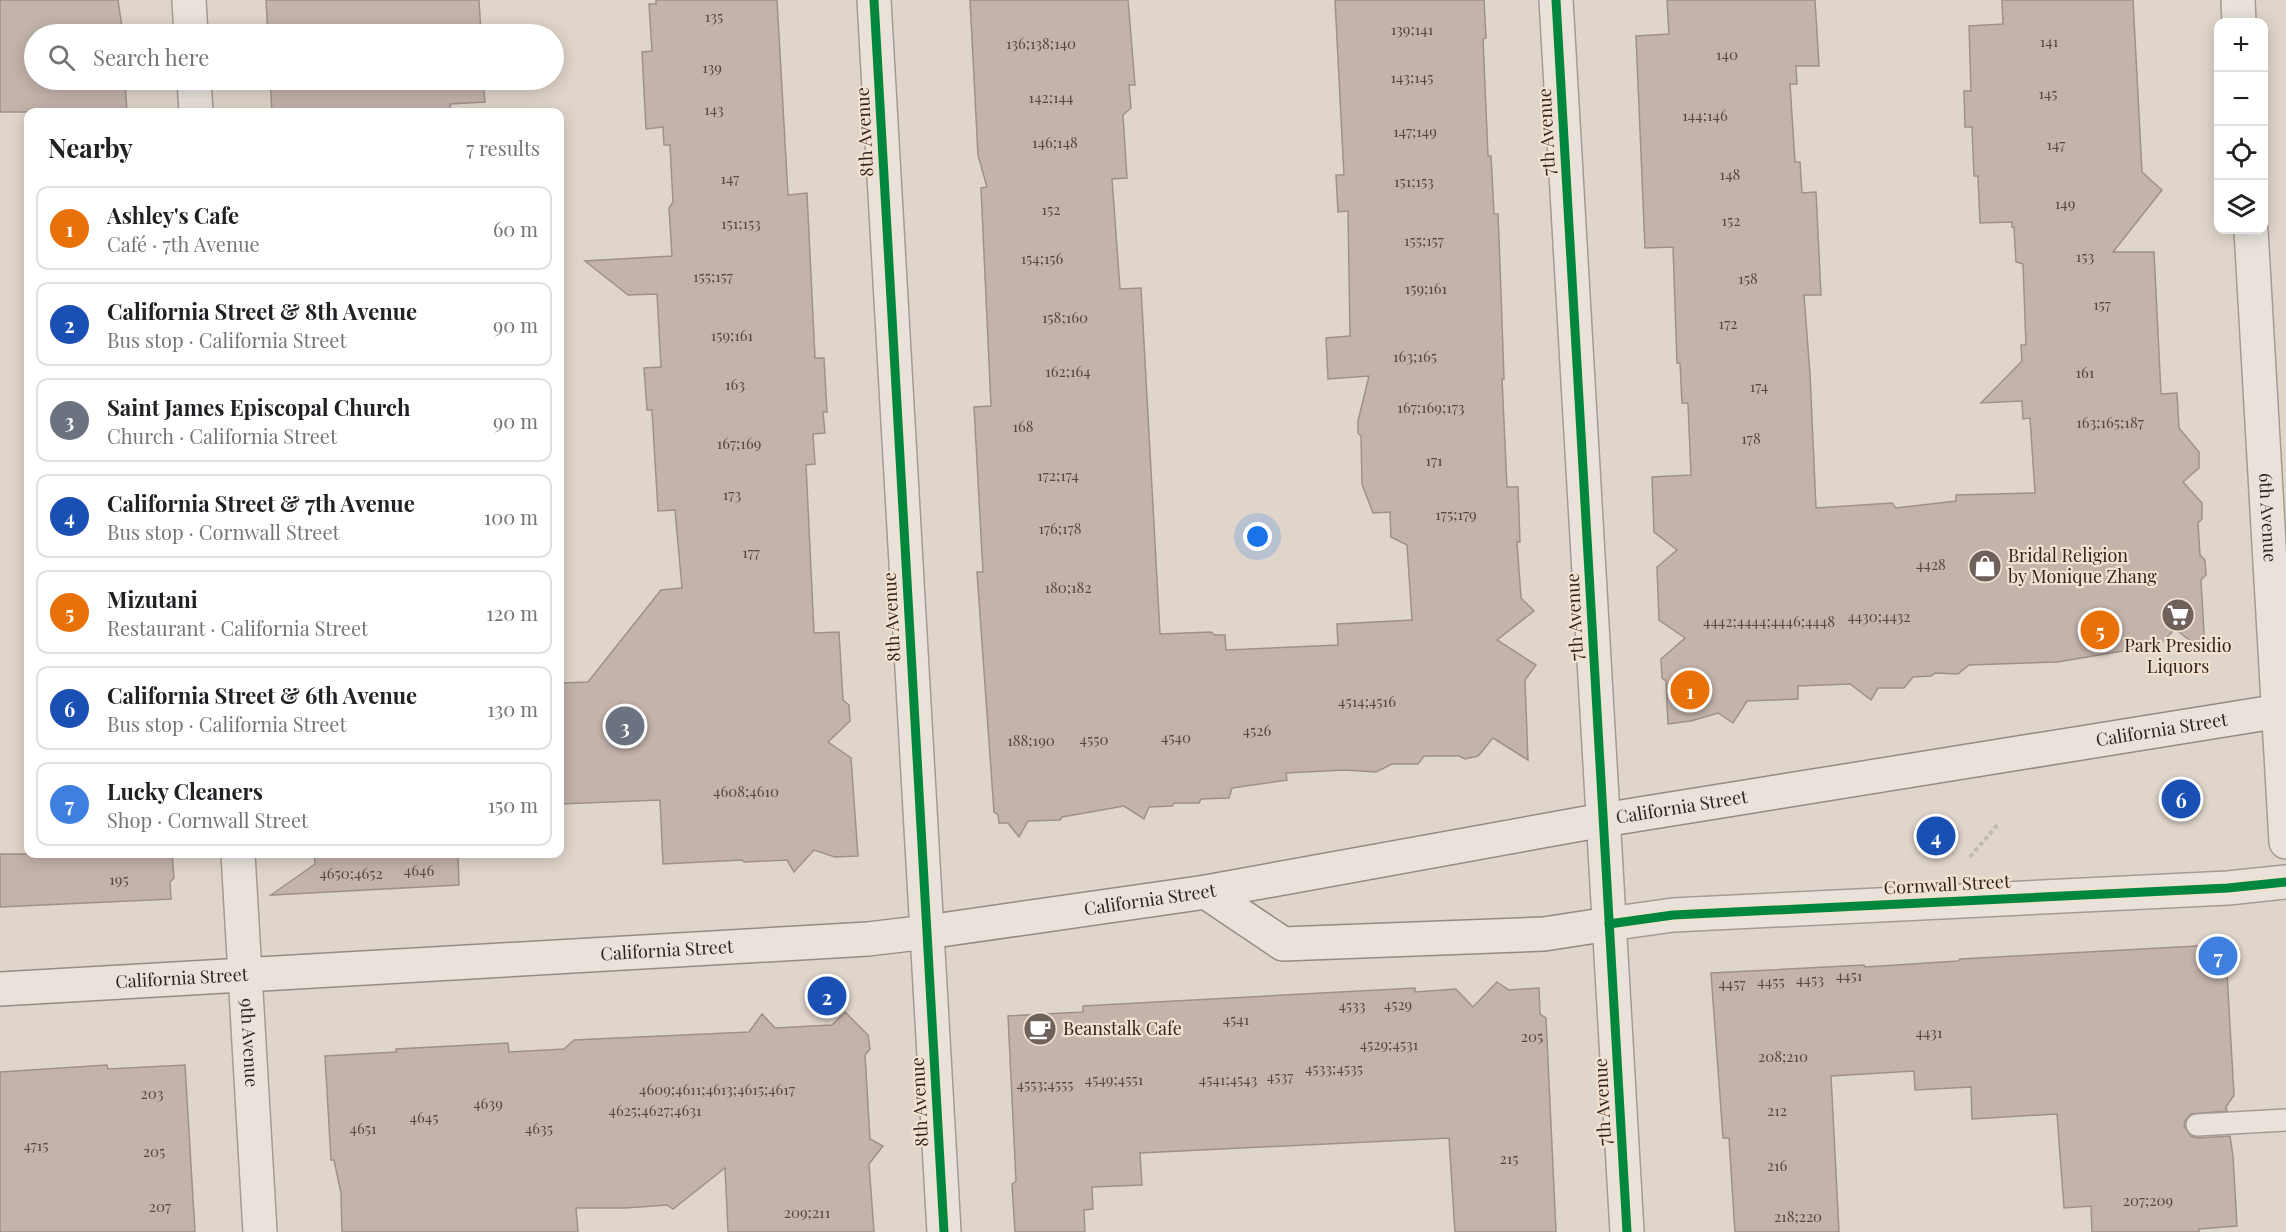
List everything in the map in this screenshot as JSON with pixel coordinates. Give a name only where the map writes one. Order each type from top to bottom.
[{"type":"street","points":[[189,0],[190,24]]},
{"type":"street","name":"8th Avenue","points":[[874,0],[944,1232]]},
{"type":"street","name":"7th Avenue","points":[[1556,0],[1627,1232]]},
{"type":"street","points":[[2238,0],[2239,18]]},
{"type":"street","points":[[195,90],[196,108]]},
{"type":"street","name":"6th Avenue","points":[[2251,234],[2282,711],[2286,842]]},
{"type":"street","name":"California Street","points":[[0,989],[868,939],[927,932],[1206,892],[1603,820],[2282,711]]},
{"type":"street","name":"9th Avenue","points":[[238,858],[260,1232]]},
{"type":"street","name":"Cornwall Street","points":[[1206,892],[1283,944],[1544,934],[1673,915],[2228,888],[2286,882]]},
{"type":"lane","points":[[2197,1125],[2286,1120]]},
{"type":"building","points":[[0,0],[118,0],[122,24],[24,24],[24,90],[126,90],[127,108],[24,108],[24,112],[0,112]]},
{"type":"building","points":[[266,0],[479,0],[480,24],[267,24]]},
{"type":"building","points":[[656,0],[777,0],[788,195],[807,193],[815,358],[824,358],[827,412],[823,412],[825,433],[813,434],[815,464],[806,465],[814,633],[839,632],[843,700],[849,705],[850,721],[828,742],[851,758],[858,856],[835,857],[814,850],[794,872],[787,860],[663,864],[660,800],[564,804],[564,683],[588,682],[661,590],[682,588],[675,510],[658,511],[652,410],[647,410],[644,368],[661,367],[657,294],[628,295],[585,261],[672,256],[669,208],[673,202],[670,145],[664,145],[663,127],[646,129],[642,52],[652,51],[649,4],[656,4]]},
{"type":"building","points":[[970,0],[1128,0],[1135,85],[1129,85],[1131,108],[1123,115],[1127,178],[1112,179],[1120,289],[1141,288],[1160,634],[1211,632],[1215,635],[1225,635],[1226,650],[1338,645],[1337,624],[1412,620],[1407,545],[1391,537],[1390,512],[1373,513],[1362,484],[1361,436],[1358,433],[1358,421],[1369,376],[1328,379],[1326,338],[1350,336],[1348,211],[1338,212],[1336,175],[1344,175],[1335,0],[1484,0],[1486,38],[1483,39],[1488,156],[1491,156],[1494,214],[1498,214],[1507,487],[1518,487],[1520,542],[1517,542],[1521,598],[1534,611],[1497,640],[1536,665],[1525,680],[1528,760],[1493,738],[1478,756],[1465,759],[1459,756],[1424,756],[1418,764],[1392,764],[1376,772],[1344,770],[1286,773],[1287,780],[1232,788],[1229,798],[1201,799],[1199,803],[1174,803],[1172,806],[1149,807],[1144,819],[1124,806],[1062,817],[1060,820],[1028,821],[1019,837],[1008,823],[999,823],[998,815],[994,812],[977,572],[983,572],[974,407],[991,406],[981,188],[987,187],[978,155]]},
{"type":"building","points":[[1667,0],[1815,0],[1819,66],[1796,66],[1797,84],[1790,84],[1795,162],[1800,162],[1802,193],[1816,192],[1821,295],[1804,295],[1816,508],[1892,503],[1896,508],[1956,501],[1956,495],[2035,493],[2030,418],[2023,419],[2022,401],[1981,403],[2022,361],[2021,345],[2026,345],[2023,264],[2016,262],[2014,227],[2012,227],[2012,222],[1980,223],[1978,176],[1974,176],[1972,127],[1965,127],[1964,91],[1971,91],[1969,26],[2003,24],[2002,0],[2133,0],[2142,172],[2162,190],[2113,252],[2154,252],[2161,394],[2177,393],[2179,428],[2199,452],[2199,468],[2183,482],[2202,503],[2202,519],[2198,523],[2200,555],[2205,560],[2206,575],[2201,580],[2205,652],[2175,629],[2159,645],[2057,662],[1969,665],[1958,674],[1935,673],[1931,676],[1913,677],[1904,688],[1878,688],[1871,700],[1850,684],[1798,686],[1798,699],[1747,701],[1733,723],[1718,713],[1691,721],[1668,724],[1666,681],[1662,678],[1661,659],[1685,638],[1659,620],[1657,567],[1677,550],[1654,532],[1652,477],[1691,475],[1688,403],[1682,403],[1680,363],[1677,363],[1673,247],[1645,248],[1636,36],[1669,34]]},
{"type":"building","points":[[271,90],[484,90],[485,102],[450,104],[450,108],[272,108]]},
{"type":"building","points":[[0,854],[24,854],[24,858],[172,858],[174,878],[170,882],[171,899],[0,907]]},
{"type":"building","points":[[314,858],[458,858],[459,885],[271,895],[315,864]]},
{"type":"building","points":[[2215,945],[2226,956],[2234,1095],[2226,1107],[2227,1111],[2191,1114],[2185,1120],[2184,1126],[2191,1136],[2197,1138],[2230,1136],[2237,1226],[2199,1229],[2199,1232],[2092,1232],[2091,1206],[2064,1208],[2057,1114],[1972,1119],[1971,1087],[1915,1090],[1914,1071],[1831,1076],[1839,1232],[1735,1232],[1729,1138],[1723,1138],[1711,973],[1864,965],[1865,967],[1958,961],[1960,959]]},
{"type":"building","points":[[1497,982],[1509,990],[1539,988],[1540,1014],[1546,1018],[1556,1232],[1455,1232],[1449,1138],[1140,1153],[1142,1185],[1092,1187],[1093,1209],[1084,1210],[1085,1232],[1015,1232],[1012,1184],[1016,1181],[1008,1016],[1083,1012],[1083,1006],[1415,988],[1415,992],[1456,989],[1473,1007]]},
{"type":"building","points":[[845,1012],[868,1035],[870,1049],[865,1055],[870,1139],[883,1146],[869,1164],[874,1232],[728,1232],[725,1168],[673,1209],[667,1205],[576,1208],[578,1232],[342,1232],[341,1193],[334,1160],[331,1160],[325,1056],[396,1052],[396,1049],[508,1043],[509,1052],[564,1049],[574,1040],[749,1032],[762,1014],[775,1028],[832,1025]]},
{"type":"building","points":[[107,1065],[108,1069],[185,1065],[195,1232],[0,1232],[0,1072]]},
{"type":"cycle path","points":[[874,0],[944,1232]]},
{"type":"cycle path","points":[[1556,0],[1627,1232]]},
{"type":"cycle path","points":[[1609,924],[1673,915],[2228,888],[2286,882]]},
{"type":"place","name":"Bridal Religion by Monique Zhang","points":[[1985,566]]},
{"type":"place","name":"Park Presidio Liquors","points":[[2178,615]]},
{"type":"place","name":"Mizutani","points":[[2100,630]]},
{"type":"place","name":"Ashley's Cafe","points":[[1690,690]]},
{"type":"place","name":"Saint James Episcopal Church","points":[[625,726]]},
{"type":"place","name":"California Street & 6th Avenue","points":[[2181,799]]},
{"type":"place","name":"California Street & 7th Avenue","points":[[1936,836]]},
{"type":"place","name":"Lucky Cleaners","points":[[2218,956]]},
{"type":"place","name":"California Street & 8th Avenue","points":[[827,996]]},
{"type":"place","name":"Beanstalk Cafe","points":[[1040,1029]]}]
